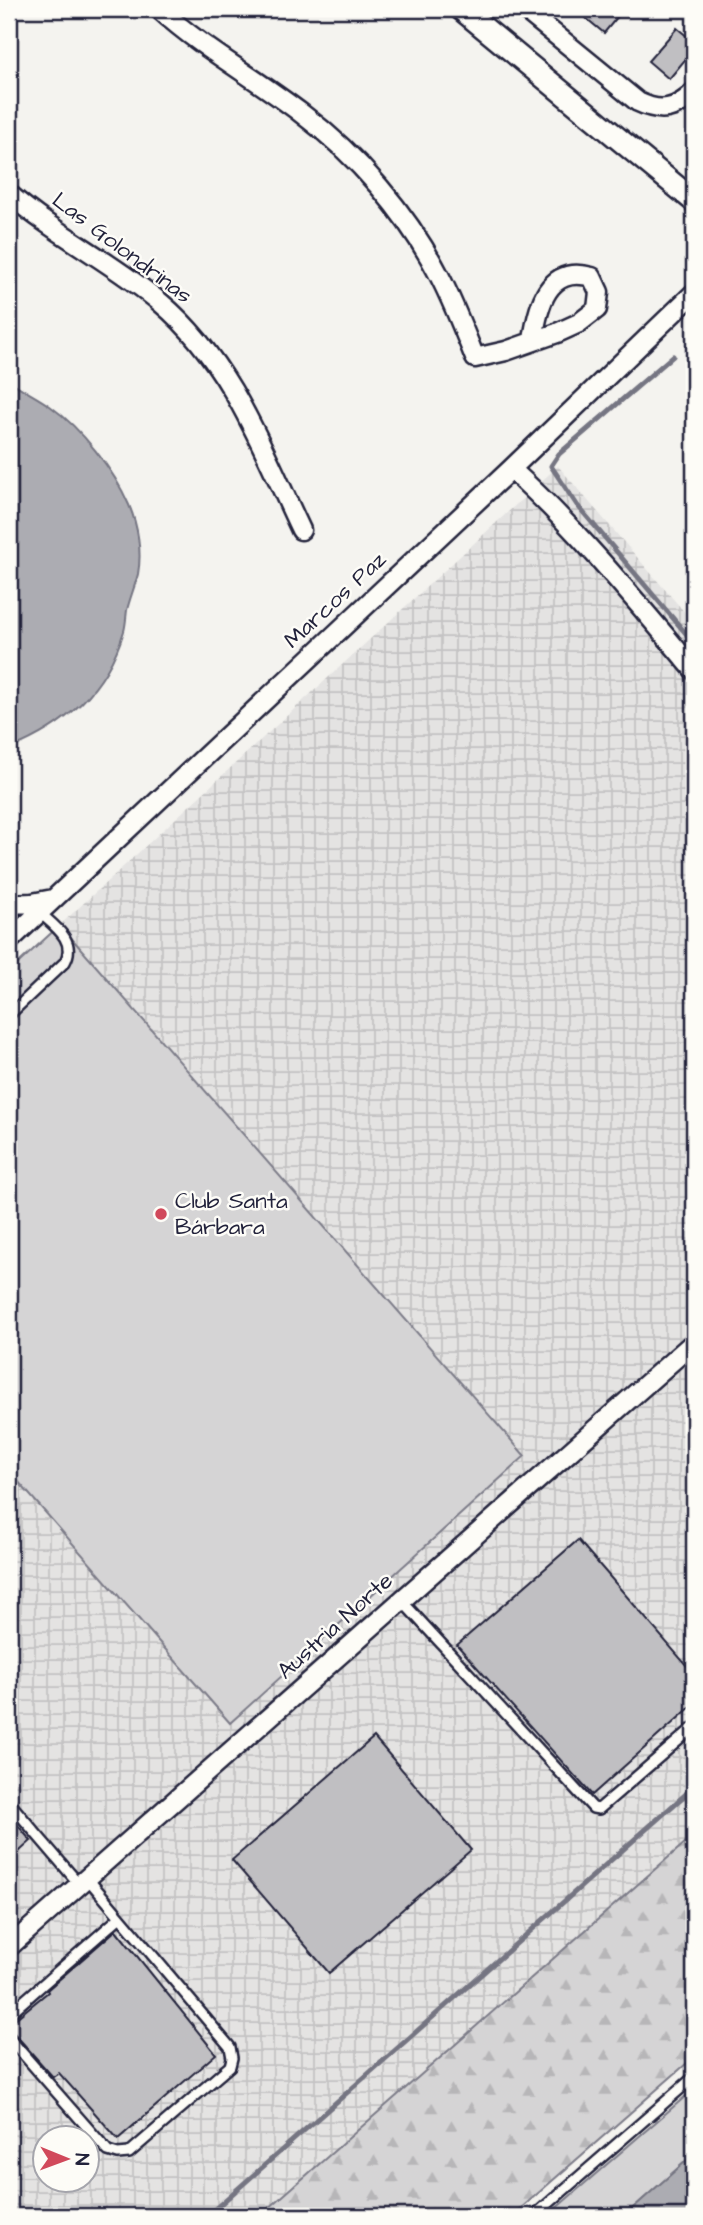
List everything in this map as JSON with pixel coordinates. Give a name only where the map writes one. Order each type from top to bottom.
[{"type":"street","points":[[159,9],[204,46],[301,113],[334,139],[357,162],[404,220],[438,272],[475,358],[506,351],[533,340]]},
{"type":"street","points":[[461,9],[694,201]]},
{"type":"street","points":[[524,9],[638,102],[650,108],[663,110],[675,107],[694,92]]},
{"type":"street","name":"Las Golondrinas","points":[[9,194],[163,304],[199,342],[228,382],[247,416],[301,530]]},
{"type":"street","name":"Marcos Paz","points":[[9,942],[694,293]]},
{"type":"street","points":[[511,469],[550,503],[694,670]]},
{"type":"street","points":[[9,904],[53,899]]},
{"type":"street","name":"Austria Norte","points":[[9,1947],[694,1342]]},
{"type":"lane","points":[[9,1015],[65,962],[69,955],[66,938],[39,912]]},
{"type":"lane","points":[[401,1600],[593,1808],[599,1809],[694,1727]]},
{"type":"lane","points":[[9,1802],[120,1917],[229,2047],[232,2058],[230,2066],[128,2153],[118,2154],[108,2151],[9,2038]]},
{"type":"lane","points":[[9,2014],[120,1917]]},
{"type":"lane","points":[[534,2216],[694,2077]]},
{"type":"shaded area","points":[[9,380],[62,415],[106,464],[132,513],[140,557],[124,631],[116,652],[95,688],[66,717],[30,740],[9,749]]},
{"type":"shaded area","points":[[558,466],[694,623],[694,1835],[260,2216],[9,2216],[9,1471],[230,1723],[524,1456],[60,925]]},
{"type":"shaded area","points":[[694,2154],[694,2216],[624,2216]]},
{"type":"green space","name":"Club Santa Bárbara","points":[[60,925],[525,1456],[230,1723],[9,1471],[9,972]]},
{"type":"green space","points":[[694,1835],[694,2057],[512,2216],[260,2216]]},
{"type":"green space","points":[[694,2089],[694,2154],[624,2216],[547,2216]]},
{"type":"building","points":[[575,9],[624,9],[604,33]]},
{"type":"building","points":[[677,28],[694,42],[694,49],[669,79],[648,61]]},
{"type":"building","points":[[578,1540],[694,1674],[694,1704],[592,1795],[457,1645]]},
{"type":"building","points":[[374,1737],[471,1850],[329,1973],[232,1860]]},
{"type":"building","points":[[9,1815],[31,1841],[9,1861]]},
{"type":"building","points":[[116,1930],[216,2054],[118,2139],[59,2073],[53,2077],[14,2033],[9,2031],[9,2024]]},
{"type":"waterway","points":[[673,356],[559,454],[551,466],[577,505],[694,643]]},
{"type":"waterway","points":[[207,2216],[694,1787]]},
{"type":"place","name":"Club Santa Bárbara","points":[[161,1214]]}]
